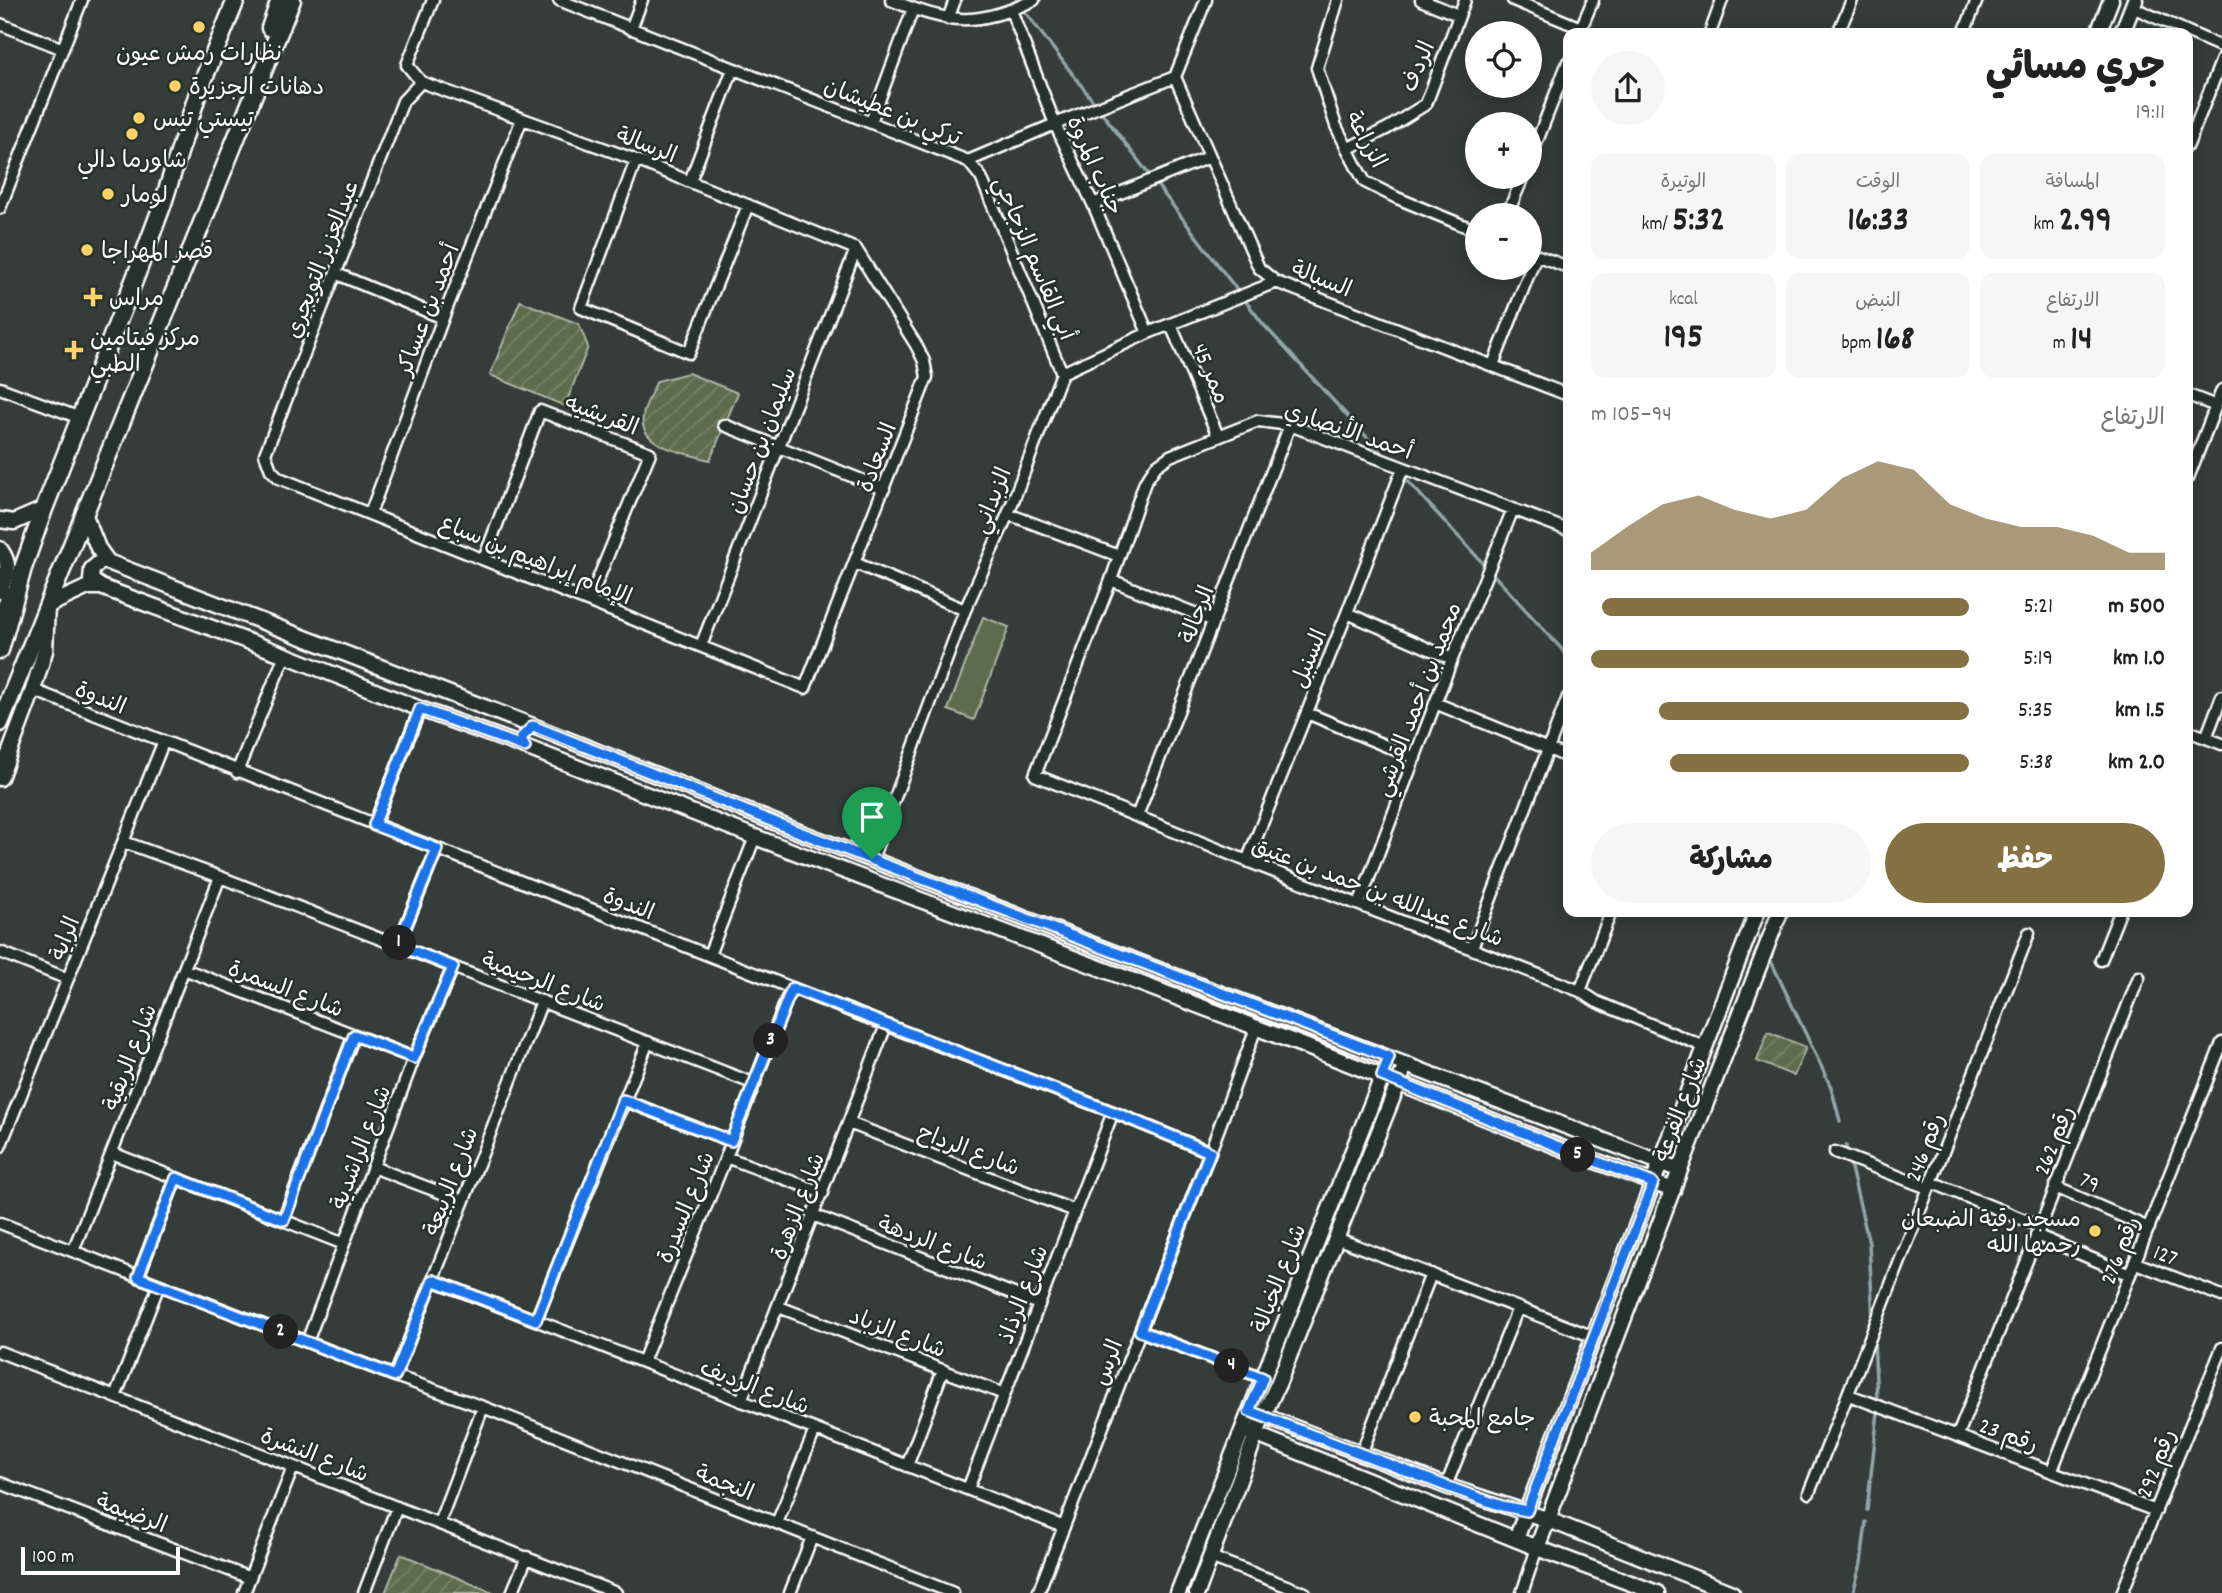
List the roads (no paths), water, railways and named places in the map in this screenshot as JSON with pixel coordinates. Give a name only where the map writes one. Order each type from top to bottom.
[{"type":"main road","points":[[0,650],[23,568],[44,509],[162,206],[198,93],[239,0]]},
{"type":"main road","points":[[241,124],[254,72],[280,0]]},
{"type":"main road","points":[[0,723],[292,0]]},
{"type":"street","points":[[0,208],[82,0]]},
{"type":"street","points":[[421,82],[407,65],[433,0]]},
{"type":"street","name":"تركي بن عطيشان","points":[[559,0],[968,161],[1175,77]]},
{"type":"street","points":[[631,29],[642,0]]},
{"type":"street","points":[[891,0],[948,19],[981,20],[1034,0]]},
{"type":"street","points":[[948,19],[955,0]]},
{"type":"street","points":[[1175,77],[1206,0]]},
{"type":"street","name":"الزراعة","points":[[1338,0],[1317,68],[1325,98],[1347,149],[1366,182],[1465,226]]},
{"type":"street","points":[[1421,0],[1458,15]]},
{"type":"street","name":"الردف","points":[[1347,149],[1426,104],[1465,0]]},
{"type":"street","points":[[1513,0],[1574,28]]},
{"type":"street","points":[[1581,28],[1593,0]]},
{"type":"street","points":[[1712,28],[1722,0]]},
{"type":"street","points":[[1840,28],[1852,0]]},
{"type":"street","points":[[1966,28],[1977,0]]},
{"type":"street","points":[[2100,28],[2111,0]]},
{"type":"street","points":[[2124,28],[2133,4],[2183,28]]},
{"type":"street","points":[[871,122],[913,9]]},
{"type":"street","name":"جناب المروة","points":[[1011,10],[1055,124],[1093,204],[1148,333]]},
{"type":"street","points":[[0,24],[62,49]]},
{"type":"street","points":[[2193,33],[2222,47]]},
{"type":"street","points":[[2193,132],[2222,59]]},
{"type":"street","points":[[690,181],[733,69]]},
{"type":"street","points":[[1542,128],[1563,75]]},
{"type":"street","name":"السبالة","points":[[1175,77],[1259,268],[1276,282],[1563,393]]},
{"type":"street","name":"الرسالة","points":[[421,82],[636,160],[856,249]]},
{"type":"street","name":"عبدالعزيز التويجري","points":[[265,454],[403,102],[421,82]]},
{"type":"street","name":"أحمد بن عساكر","points":[[370,514],[443,318],[522,119]]},
{"type":"street","points":[[1093,204],[1209,157]]},
{"type":"street","points":[[636,160],[581,309],[690,353],[748,205]]},
{"type":"street","name":"أبي القاسم الزجاجي","points":[[968,161],[981,177],[1062,373]]},
{"type":"street","name":"سليمان بن حسان","points":[[701,646],[856,249]]},
{"type":"street","name":"السعادة","points":[[805,688],[927,377],[924,360],[916,345],[856,249]]},
{"type":"street","points":[[1542,257],[1563,265]]},
{"type":"street","points":[[337,274],[443,318]]},
{"type":"street","points":[[1493,366],[1524,280]]},
{"type":"street","points":[[1062,373],[1148,333],[1276,282]]},
{"type":"street","name":"ممر 45","points":[[1171,325],[1218,436]]},
{"type":"street","name":"الزبداني","points":[[872,859],[965,610],[1008,514],[1062,373]]},
{"type":"street","points":[[0,388],[80,418]]},
{"type":"street","points":[[2193,465],[2222,390]]},
{"type":"street","points":[[2193,397],[2216,406]]},
{"type":"street","name":"القريشيه","points":[[484,559],[540,411],[650,453],[589,601]]},
{"type":"street","name":"أحمد الأنصاري","points":[[1035,775],[1111,580],[1145,482],[1156,466],[1170,456],[1258,421],[1290,425],[1563,528]]},
{"type":"street","points":[[724,425],[884,489]]},
{"type":"street","name":"الرحالة","points":[[1137,816],[1290,425]]},
{"type":"street","name":"الإمام إبراهيم بن سباع","points":[[265,454],[271,470],[279,478],[805,688]]},
{"type":"street","name":"السنبل","points":[[1247,861],[1403,468]]},
{"type":"street","points":[[0,520],[14,522],[44,509]]},
{"type":"street","name":"محمد بن أحمد القرشي","points":[[1359,904],[1452,659],[1513,509]]},
{"type":"street","points":[[84,513],[98,548],[108,562]]},
{"type":"street","points":[[1008,514],[1119,556]]},
{"type":"street","points":[[0,549],[9,568],[0,591]]},
{"type":"street","points":[[1672,1190],[1399,1082],[101,587],[91,580],[92,569],[100,562],[108,562],[789,828],[1680,1170]]},
{"type":"street","points":[[855,563],[965,610]]},
{"type":"street","points":[[0,616],[23,568]]},
{"type":"street","points":[[1111,580],[1213,621]]},
{"type":"street","points":[[0,778],[45,651],[47,606],[88,587],[101,587]]},
{"type":"street","points":[[1347,613],[1452,659]]},
{"type":"street","points":[[237,772],[285,655]]},
{"type":"street","name":"الندوة","points":[[33,690],[1210,1152]]},
{"type":"street","points":[[2206,738],[2222,696]]},
{"type":"street","points":[[1435,703],[1563,755]]},
{"type":"street","points":[[374,825],[420,709]]},
{"type":"street","points":[[1472,948],[1563,709]]},
{"type":"street","points":[[1307,713],[1415,758]]},
{"type":"street","points":[[494,736],[505,734],[510,727],[504,715]]},
{"type":"street","points":[[525,747],[522,737],[533,726]]},
{"type":"street","points":[[2193,733],[2222,744]]},
{"type":"street","name":"الراية","points":[[0,1147],[163,743]]},
{"type":"street","name":"شارع عبدالله بن حمد بن عتيق","points":[[1035,775],[1580,991],[1597,1002],[1705,1047]]},
{"type":"street","points":[[709,956],[755,837]]},
{"type":"street","name":"شارع الرحيمية","points":[[124,842],[755,1084]]},
{"type":"street","points":[[398,945],[437,849]]},
{"type":"street","name":"شارع الربقية","points":[[74,1251],[220,877]]},
{"type":"street","points":[[1580,991],[1609,917]]},
{"type":"street","name":"شارع الفرعة","points":[[1516,1539],[1755,917]]},
{"type":"street","name":"شارع الفرعة","points":[[1537,1548],[1778,917]]},
{"type":"street","points":[[2101,960],[2118,917]]},
{"type":"street","name":"رقم 246","points":[[1809,1493],[2029,933]]},
{"type":"street","points":[[0,952],[68,979]]},
{"type":"street","name":"شارع الراشدية","points":[[306,1342],[414,1058],[453,967]]},
{"type":"street","name":"شارع السمرة","points":[[184,969],[414,1058]]},
{"type":"street","name":"رقم 262","points":[[1958,1435],[2139,977]]},
{"type":"street","name":"شارع السدرة","points":[[643,1362],[792,988]]},
{"type":"street","name":"شارع الربيعة","points":[[395,1376],[542,1001]]},
{"type":"street","name":"شارع الزهرة","points":[[741,1401],[886,1025]]},
{"type":"street","name":"الرس","points":[[1038,1593],[1256,1028]]},
{"type":"street","points":[[284,1220],[354,1035]]},
{"type":"street","points":[[536,1320],[648,1042]]},
{"type":"street","name":"رقم 276","points":[[2052,1470],[2222,1043]]},
{"type":"street","name":"شارع الخيالة","points":[[1178,1593],[1236,1466],[1256,1413],[1262,1380],[1389,1057]]},
{"type":"street","name":"شارع الخيالة","points":[[1256,1413],[1278,1384],[1406,1064]]},
{"type":"street","points":[[623,1100],[731,1141]]},
{"type":"street","points":[[1371,1103],[1382,1102],[1385,1105],[1385,1116]]},
{"type":"street","name":"شارع الرذاذ","points":[[968,1489],[1113,1112]]},
{"type":"street","name":"شارع الرداح","points":[[849,1123],[1075,1210]]},
{"type":"street","points":[[1620,1171],[1639,1174],[1643,1170],[1643,1163],[1626,1149]]},
{"type":"street","points":[[1835,1152],[1930,1185],[2130,1275]]},
{"type":"street","points":[[112,1153],[344,1244]]},
{"type":"street","points":[[726,1157],[823,1193]]},
{"type":"street","points":[[373,1167],[463,1201]]},
{"type":"street","points":[[138,1277],[176,1178]]},
{"type":"street","name":"79","points":[[2055,1187],[2149,1228]]},
{"type":"street","name":"شارع الردهة","points":[[813,1215],[1039,1304]]},
{"type":"street","name":"النجمة","points":[[0,1223],[395,1376],[483,1407],[953,1593]]},
{"type":"street","points":[[1336,1238],[1594,1337]]},
{"type":"street","name":"127","points":[[2136,1264],[2222,1296]]},
{"type":"street","points":[[1361,1454],[1431,1274]]},
{"type":"street","name":"شارع الرديف","points":[[433,1280],[1064,1527]]},
{"type":"street","points":[[115,1397],[159,1284]]},
{"type":"street","name":"شارع الزباد","points":[[779,1307],[1004,1394]]},
{"type":"street","points":[[1446,1486],[1518,1308]]},
{"type":"street","points":[[1140,1331],[1262,1380],[1262,1398],[1268,1397],[1278,1384]]},
{"type":"street","name":"رقم 292","points":[[2122,1593],[2218,1372],[2222,1348]]},
{"type":"street","name":"شارع النشرة","points":[[0,1352],[616,1593]]},
{"type":"street","points":[[907,1466],[943,1370]]},
{"type":"street","name":"رقم 23","points":[[1849,1395],[2156,1511]]},
{"type":"street","points":[[439,1523],[483,1407]]},
{"type":"street","points":[[1256,1413],[1446,1486],[1502,1506],[1527,1511],[1732,1593]]},
{"type":"street","points":[[777,1524],[815,1430]]},
{"type":"street","points":[[1249,1432],[1537,1548],[1657,1593]]},
{"type":"street","name":"شارع الخيالة","points":[[1197,1593],[1236,1466]]},
{"type":"street","points":[[244,1593],[293,1467]]},
{"type":"street","name":"الرضيمة","points":[[0,1483],[250,1578]]},
{"type":"street","points":[[1491,1529],[1509,1531],[1515,1519],[1502,1506]]},
{"type":"street","points":[[364,1593],[397,1507]]},
{"type":"street","points":[[1556,1554],[1543,1544],[1548,1531],[1566,1528]]},
{"type":"street","points":[[790,1593],[812,1537]]},
{"type":"street","points":[[1522,1593],[1537,1548]]},
{"type":"street","points":[[512,1593],[527,1557]]},
{"type":"street","points":[[1210,1557],[1305,1593]]},
{"type":"waterway","points":[[1016,0],[1263,324],[1385,457]]},
{"type":"waterway","points":[[1402,475],[1563,651]]},
{"type":"waterway","points":[[1756,930],[1762,943]]},
{"type":"waterway","points":[[1769,957],[1831,1087],[1840,1121]]},
{"type":"waterway","points":[[1846,1146],[1847,1151]]},
{"type":"waterway","points":[[1850,1164],[1869,1243],[1873,1320]]},
{"type":"waterway","points":[[1874,1340],[1877,1399]]},
{"type":"waterway","points":[[1867,1510],[1878,1412]]},
{"type":"waterway","points":[[1853,1593],[1861,1563],[1866,1522]]},
{"type":"place","name":"نظارات رمش عيون","points":[[199,27]]},
{"type":"place","name":"دهانات الجزيرة","points":[[175,86]]},
{"type":"place","name":"تيستي تيس","points":[[139,118]]},
{"type":"place","name":"شاورما دالي","points":[[132,134]]},
{"type":"place","name":"لومار","points":[[108,194]]},
{"type":"place","name":"قصر المهراجا","points":[[87,250]]},
{"type":"place","name":"مراس","points":[[93,297]]},
{"type":"place","name":"مركز فيتامين الطبي","points":[[74,350]]},
{"type":"place","name":"مسجد رقية الضبعان رحمها الله","points":[[2095,1231]]},
{"type":"place","name":"جامع المحبة","points":[[1415,1417]]}]
